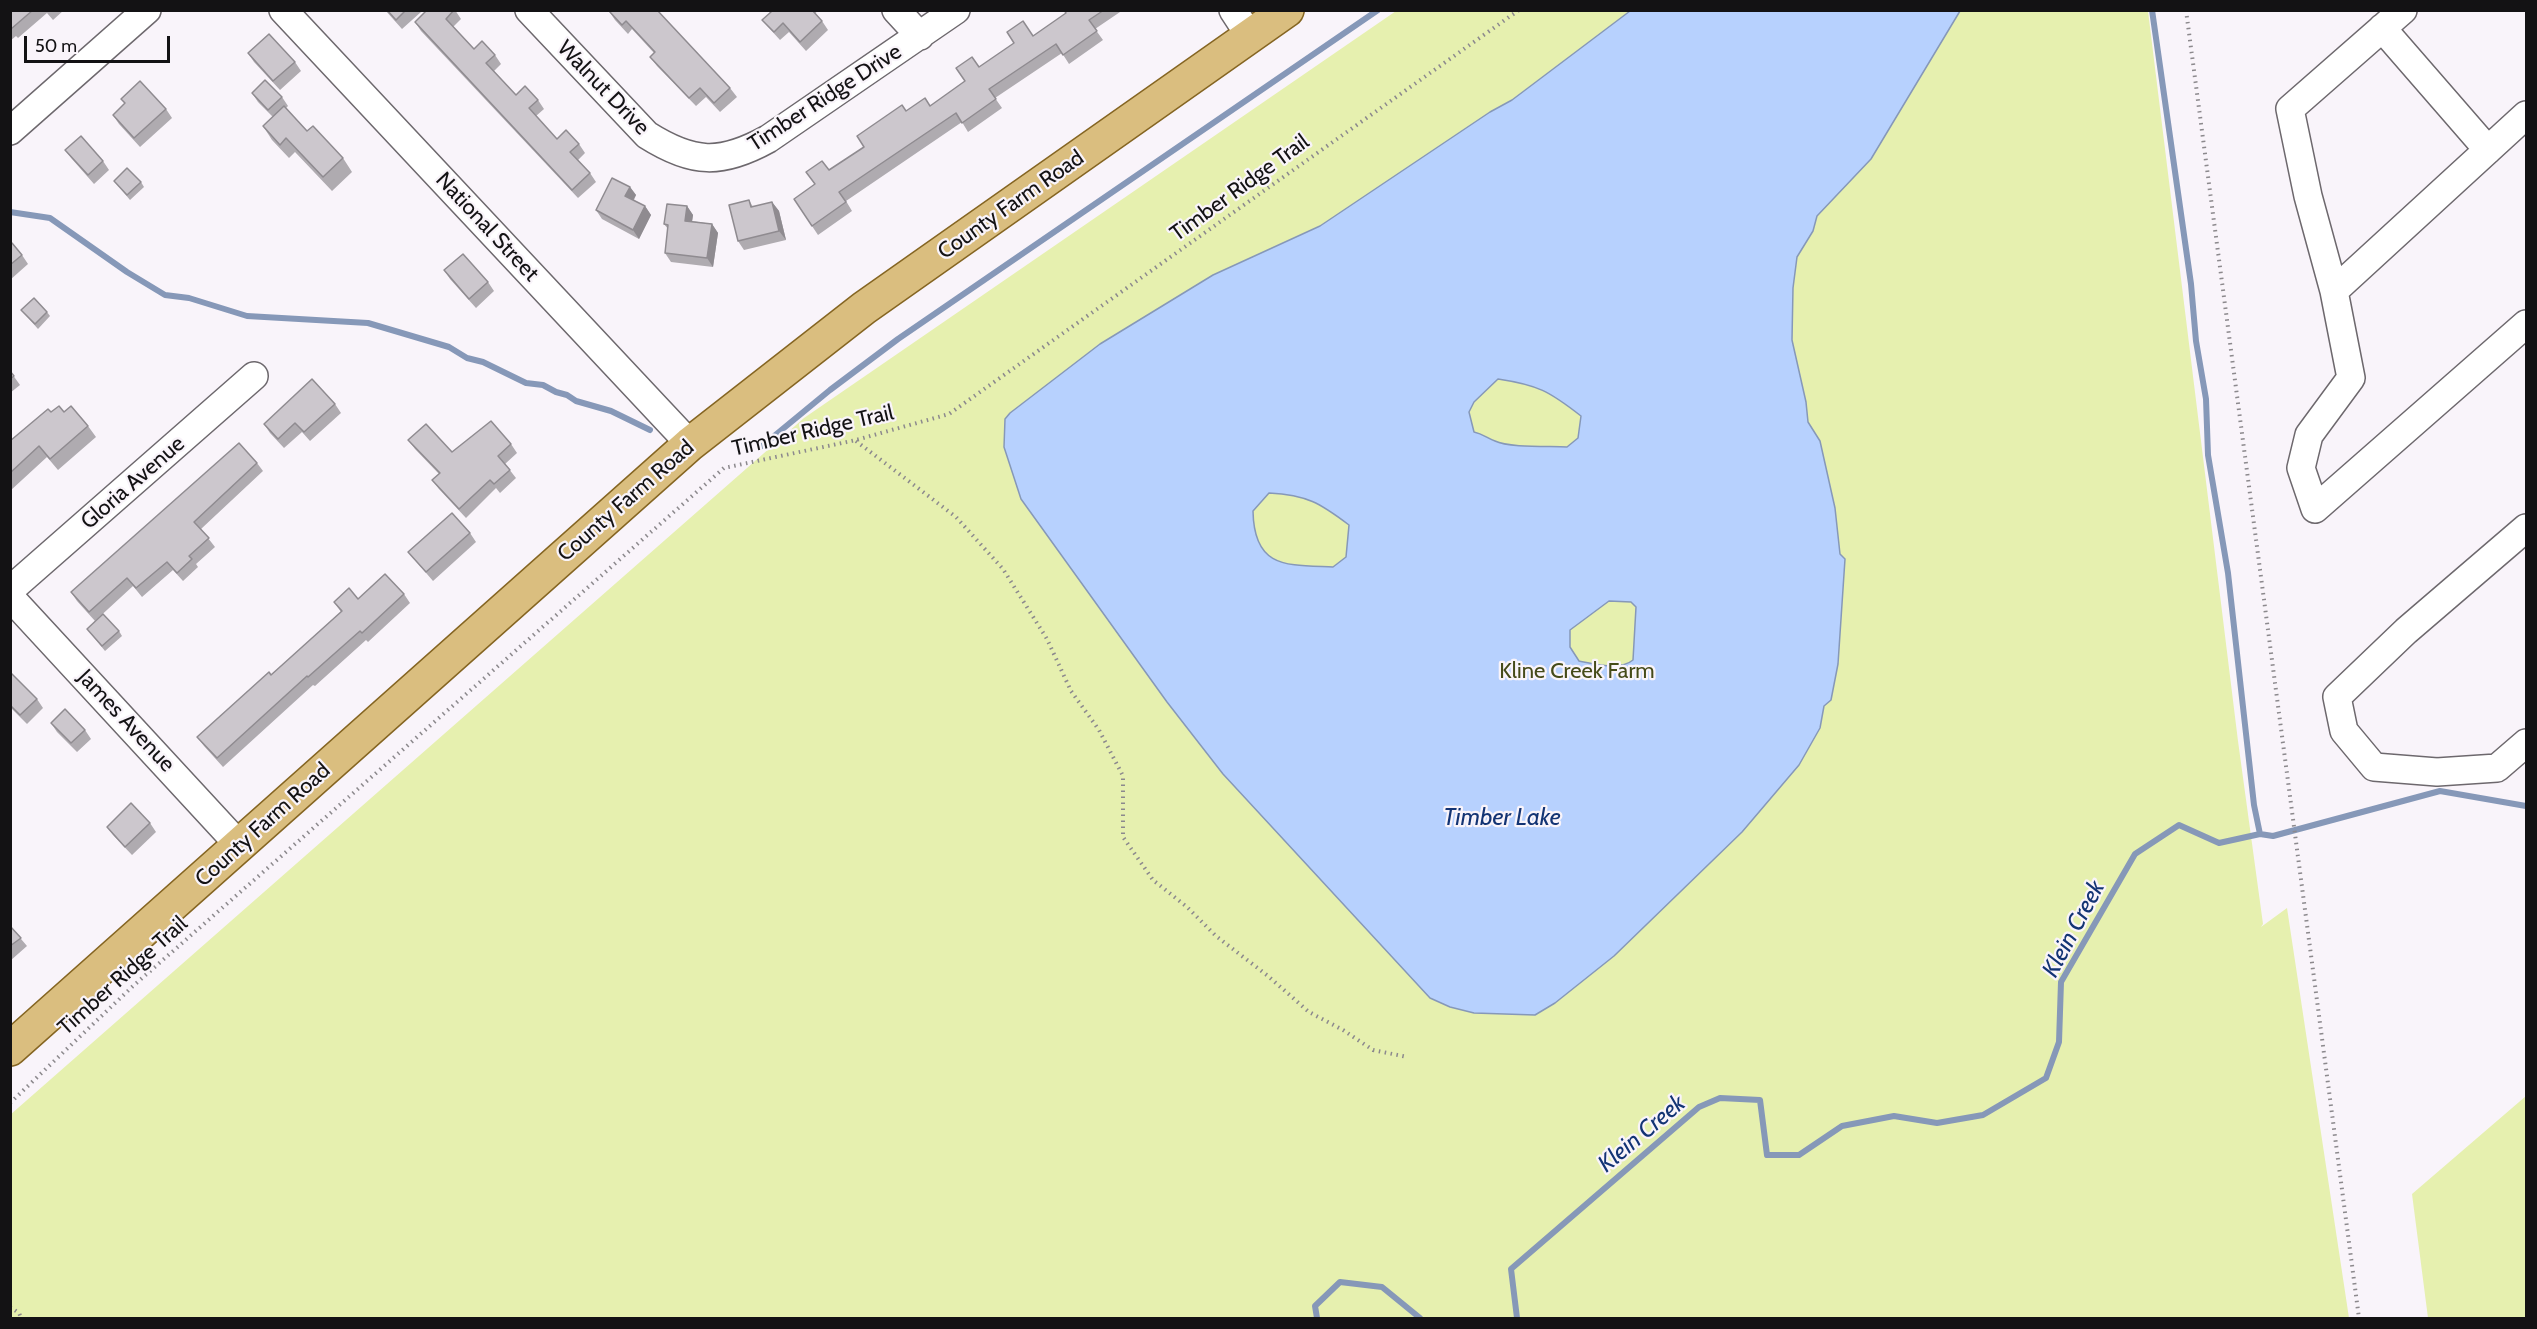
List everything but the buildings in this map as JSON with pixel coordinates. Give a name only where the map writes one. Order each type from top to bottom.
[{"type":"main road","name":"County Farm Road","points":[[10,1049],[690,444],[864,308],[1241,23],[1287,10]]},
{"type":"street","points":[[10,131],[147,10]]},
{"type":"street","name":"National Street","points":[[283,10],[690,444]]},
{"type":"street","name":"Walnut Drive","points":[[529,10],[636,126],[665,147],[685,155]]},
{"type":"street","points":[[896,10],[920,36]]},
{"type":"street","name":"Timber Ridge Drive","points":[[685,155],[722,158],[744,152],[768,139],[956,10]]},
{"type":"street","points":[[2403,10],[2290,109],[2308,196],[2334,291],[2351,378],[2309,435],[2301,468],[2315,510],[2526,324]]},
{"type":"street","points":[[2382,28],[2488,150]]},
{"type":"street","points":[[2334,291],[2526,115]]},
{"type":"street","name":"Gloria Avenue","points":[[10,590],[254,376]]},
{"type":"street","points":[[2526,528],[2406,631],[2337,696],[2344,731],[2374,767],[2437,772],[2497,768],[2526,743]]},
{"type":"street","name":"James Avenue","points":[[10,597],[240,846]]},
{"type":"path","name":"Timber Ridge Trail","points":[[10,1103],[132,987],[724,468],[856,440],[949,414],[1519,10]]},
{"type":"path","points":[[2186,10],[2359,1318]]},
{"type":"path","points":[[856,440],[956,517],[1003,569],[1047,639],[1071,691],[1098,730],[1123,776],[1123,837],[1154,880],[1187,907],[1216,936],[1268,976],[1309,1012],[1373,1050],[1407,1057]]},
{"type":"path","points":[[10,1307],[19,1313],[21,1318]]},
{"type":"green space","name":"Kline Creek Farm","points":[[1396,11],[2148,11],[2238,741],[2263,924],[2261,927],[2287,908],[2349,1318],[11,1318],[10,1115],[804,418]]},
{"type":"green space","points":[[2526,1096],[2526,1318],[2428,1318],[2412,1194]]},
{"type":"water","name":"Timber Lake","points":[[1630,11],[1960,11],[1871,159],[1817,216],[1813,231],[1797,257],[1793,288],[1792,340],[1806,402],[1808,422],[1820,441],[1835,508],[1840,554],[1845,559],[1838,664],[1831,700],[1824,706],[1820,728],[1799,765],[1742,832],[1614,956],[1555,1003],[1535,1015],[1474,1013],[1450,1007],[1430,998],[1223,774],[1167,702],[1021,499],[1004,447],[1005,419],[1010,413],[1100,344],[1213,275],[1320,226],[1490,112],[1512,100]],"holes":[[[1498,379],[1542,390],[1570,407],[1581,416],[1578,438],[1567,447],[1519,446],[1501,443],[1474,432],[1469,412],[1474,402]],[[1269,493],[1303,498],[1321,506],[1349,525],[1346,557],[1333,567],[1301,566],[1276,560],[1259,544],[1253,511]],[[1609,601],[1631,602],[1636,607],[1633,660],[1628,663],[1607,666],[1579,661],[1570,647],[1570,630]]]},
{"type":"waterway","points":[[762,446],[830,390],[898,339],[1378,10]]},
{"type":"waterway","points":[[2152,10],[2191,284],[2196,341],[2206,399],[2208,455],[2228,573],[2254,805],[2260,834]]},
{"type":"waterway","points":[[10,212],[50,218],[127,272],[165,295],[189,298],[247,316],[368,323],[449,347],[467,358],[483,362],[526,383],[543,385],[576,401],[611,411],[650,430]]},
{"type":"waterway","name":"Klein Creek","points":[[1517,1318],[1511,1269],[1699,1107],[1720,1098],[1760,1100],[1767,1155],[1799,1155],[1842,1126],[1894,1116],[1937,1123],[1983,1115],[2046,1078],[2059,1042],[2061,982],[2135,854],[2179,825],[2219,843],[2260,834],[2273,836],[2440,791],[2526,806]]},
{"type":"waterway","name":"Klein Creek","points":[[1317,1318],[1315,1306],[1340,1282],[1382,1287],[1420,1318]]}]
